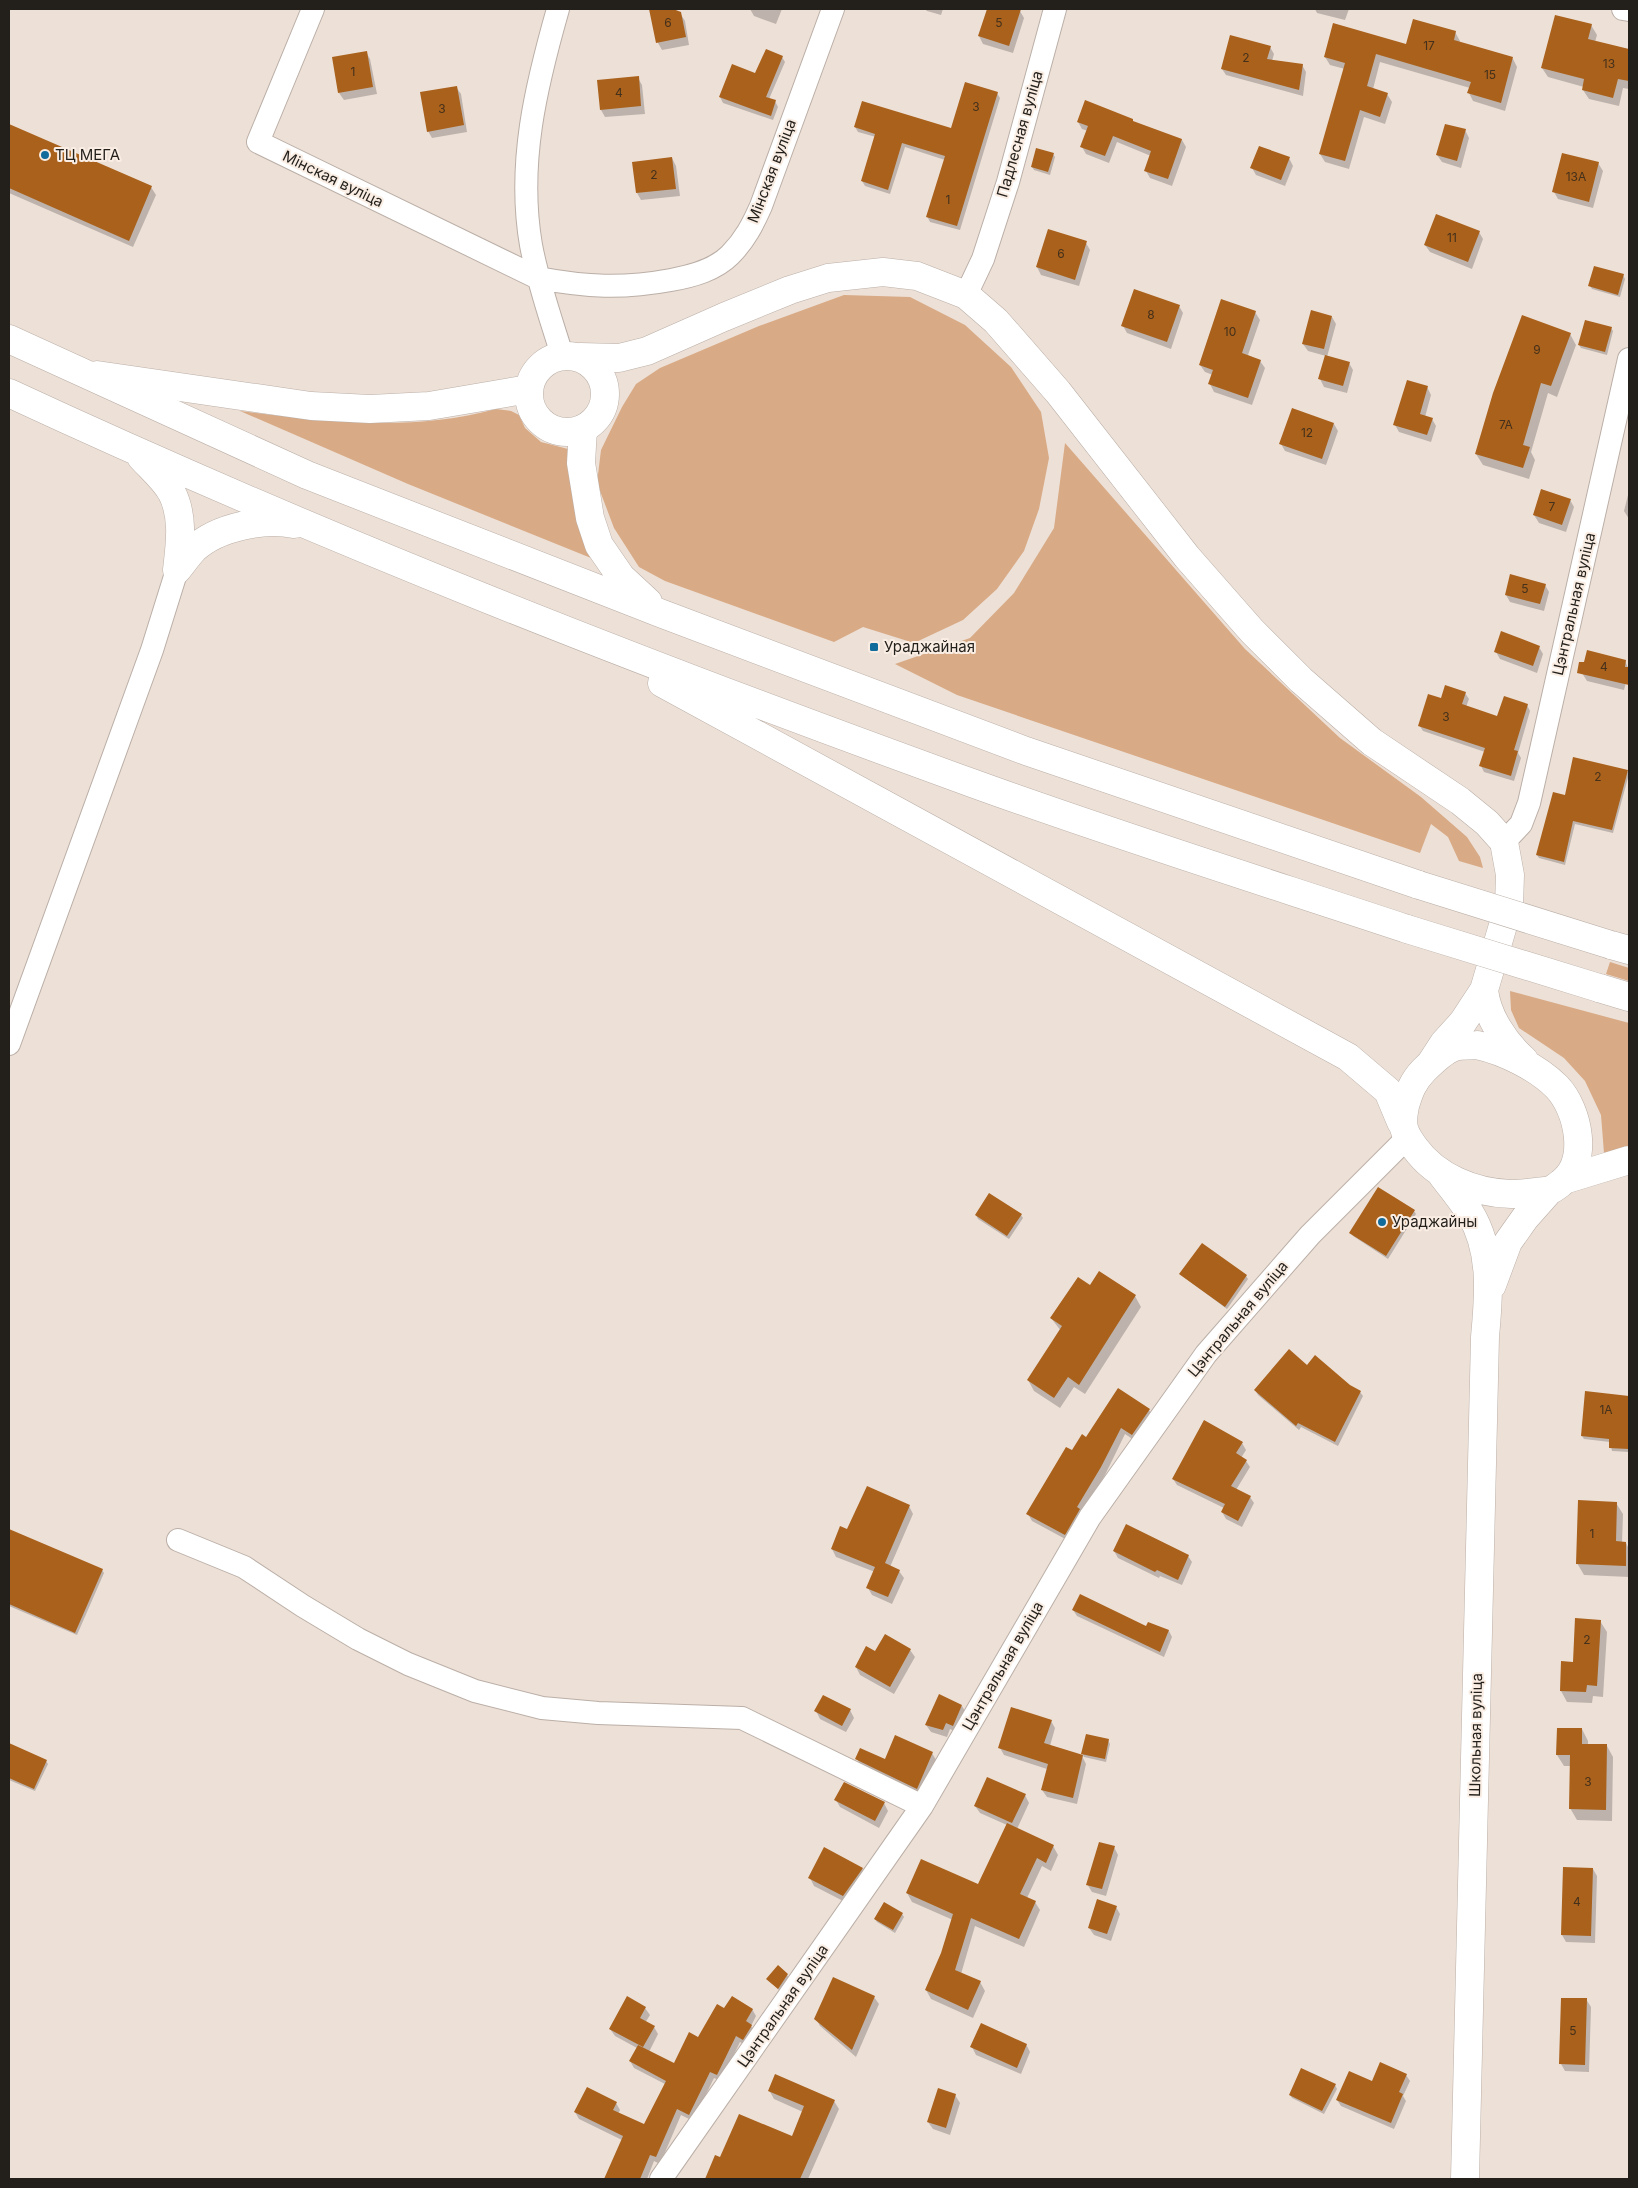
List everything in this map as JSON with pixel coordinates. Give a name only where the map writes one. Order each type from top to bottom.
[{"type":"main road","points":[[646,351],[620,375],[606,398],[602,411],[584,429],[560,432],[549,428],[533,412],[529,401],[529,389],[535,373],[542,364],[552,358],[571,356],[619,358],[646,351],[765,300],[828,278],[883,272],[917,276],[966,295],[996,321],[1058,392],[1187,557],[1252,631],[1301,680],[1372,742],[1460,801],[1487,822],[1504,842],[1510,875],[1509,905],[1484,990],[1463,1022],[1444,1043],[1431,1063],[1411,1086],[1404,1130]]},
{"type":"main road","points":[[9,339],[308,475],[660,613],[1026,751],[1419,885],[1620,948]]},
{"type":"main road","points":[[571,356],[591,363],[600,373],[605,385],[606,398]]},
{"type":"main road","points":[[84,373],[310,406],[370,409],[429,406],[529,389]]},
{"type":"main road","points":[[9,393],[138,453],[550,626],[974,784],[1407,929],[1629,997]]},
{"type":"main road","points":[[584,429],[581,464],[590,518],[599,544],[621,577],[660,613]]},
{"type":"main road","points":[[138,453],[172,492],[179,514],[181,536],[177,570]]},
{"type":"main road","points":[[177,570],[194,548],[213,535],[237,528],[262,523],[288,523],[320,529]]},
{"type":"main road","points":[[550,626],[694,700],[1348,1057],[1388,1091],[1404,1130],[1424,1161],[1442,1175],[1465,1185],[1510,1194],[1558,1185],[1629,1160]]},
{"type":"main road","points":[[1484,990],[1485,1000],[1495,1023],[1512,1049],[1557,1087],[1569,1104],[1577,1125],[1578,1148],[1575,1164],[1558,1185],[1525,1218],[1508,1242],[1490,1291]]},
{"type":"main road","points":[[1431,1063],[1454,1047],[1477,1045],[1492,1048],[1536,1071]]},
{"type":"main road","points":[[1442,1175],[1470,1213],[1485,1246],[1490,1291]]},
{"type":"main road","name":"Школьная вуліца","points":[[1465,2179],[1485,1337],[1490,1291]]},
{"type":"street","name":"Мінская вуліца","points":[[313,9],[258,142],[538,278],[598,286],[640,286],[702,272],[729,256],[750,230],[761,206],[834,9]]},
{"type":"street","points":[[558,9],[541,67],[529,132],[527,205],[531,244],[538,278],[571,356]]},
{"type":"street","name":"Падлесная вуліца","points":[[966,295],[983,259],[1008,182],[1055,9]]},
{"type":"street","points":[[1622,9],[1629,10]]},
{"type":"street","name":"Цэнтральная вуліца","points":[[1504,842],[1521,824],[1529,802],[1629,359]]},
{"type":"street","points":[[9,1044],[152,650],[177,570]]},
{"type":"street","name":"Цэнтральная вуліца","points":[[661,2179],[922,1806],[1096,1508],[1206,1354],[1310,1235],[1370,1173],[1404,1130]]},
{"type":"street","points":[[178,1540],[244,1567],[358,1639],[408,1664],[475,1691],[542,1708],[598,1713],[742,1718],[922,1806]]},
{"type":"shaded area","points":[[844,295],[910,297],[965,325],[1011,367],[1041,412],[1049,458],[1039,509],[1024,551],[997,589],[963,620],[914,643],[863,627],[834,642],[665,581],[639,567],[614,528],[597,483],[601,450],[622,407],[636,384],[660,368],[759,326]]},
{"type":"shaded area","points":[[496,409],[511,411],[519,415],[525,428],[541,442],[568,449],[575,504],[591,558],[408,484],[240,411],[304,419],[401,423],[433,421]]},
{"type":"shaded area","points":[[1065,443],[1245,649],[1340,738],[1421,797],[1467,837],[1480,857],[1483,868],[1459,861],[1448,837],[1431,824],[1420,853],[957,695],[895,664],[970,638],[1014,593],[1054,528]]},
{"type":"shaded area","points":[[1610,962],[1629,968],[1629,981],[1606,974]]},
{"type":"shaded area","points":[[1510,991],[1629,1023],[1629,1146],[1604,1153],[1601,1115],[1585,1081],[1564,1058],[1519,1028],[1511,1010]]},
{"type":"building","points":[[649,9],[673,9],[681,12],[686,37],[656,43]]},
{"type":"building","points":[[987,9],[1021,9],[1009,46],[978,36]]},
{"type":"building","points":[[1555,15],[1592,24],[1588,39],[1629,49],[1629,81],[1618,79],[1613,98],[1582,90],[1584,79],[1541,68]]},
{"type":"building","points":[[1413,19],[1456,31],[1454,40],[1513,57],[1501,103],[1467,93],[1471,82],[1376,54],[1367,86],[1388,93],[1380,117],[1360,110],[1345,161],[1319,154],[1345,63],[1324,57],[1333,23],[1406,44]]},
{"type":"building","points":[[1230,35],[1271,46],[1267,59],[1303,64],[1299,90],[1221,69]]},
{"type":"building","points":[[766,49],[783,56],[766,97],[776,100],[771,116],[719,97],[732,64],[755,73]]},
{"type":"building","points":[[367,51],[373,87],[338,93],[332,57]]},
{"type":"building","points":[[639,76],[641,106],[600,110],[597,80]]},
{"type":"building","points":[[965,82],[998,92],[957,226],[926,217],[945,156],[902,143],[888,190],[861,181],[875,134],[854,127],[862,101],[951,128]]},
{"type":"building","points":[[457,86],[464,125],[427,132],[420,92]]},
{"type":"building","points":[[1085,100],[1133,119],[1133,121],[1182,139],[1168,179],[1144,171],[1151,151],[1113,136],[1105,156],[1080,147],[1088,126],[1077,122]]},
{"type":"building","name":"ТЦ МЕГА","points":[[9,124],[152,186],[129,241],[9,188]]},
{"type":"building","points":[[1445,124],[1466,129],[1457,161],[1436,155]]},
{"type":"building","points":[[1259,146],[1290,157],[1281,180],[1250,168]]},
{"type":"building","points":[[1036,148],[1054,153],[1048,172],[1031,167]]},
{"type":"building","points":[[1562,153],[1599,162],[1589,202],[1552,192]]},
{"type":"building","points":[[672,157],[676,189],[636,193],[632,162]]},
{"type":"building","points":[[1436,214],[1480,231],[1468,262],[1424,245]]},
{"type":"building","points":[[1048,229],[1087,241],[1075,280],[1036,267]]},
{"type":"building","points":[[1594,266],[1624,274],[1618,295],[1588,286]]},
{"type":"building","points":[[1134,289],[1180,305],[1167,342],[1121,326]]},
{"type":"building","points":[[1221,299],[1256,311],[1242,353],[1261,360],[1248,398],[1208,384],[1213,370],[1199,365]]},
{"type":"building","points":[[1311,310],[1332,316],[1324,349],[1302,344]]},
{"type":"building","points":[[1522,315],[1571,333],[1551,386],[1541,383],[1523,445],[1530,447],[1523,468],[1475,454],[1493,393]]},
{"type":"building","points":[[1585,320],[1612,327],[1605,352],[1578,345]]},
{"type":"building","points":[[1325,355],[1350,362],[1343,386],[1318,379]]},
{"type":"building","points":[[1407,380],[1428,386],[1420,414],[1433,418],[1427,435],[1393,425]]},
{"type":"building","points":[[1292,408],[1334,423],[1322,459],[1279,444]]},
{"type":"building","points":[[1541,489],[1571,499],[1562,525],[1533,515]]},
{"type":"building","points":[[1510,574],[1546,584],[1540,604],[1505,595]]},
{"type":"building","points":[[1501,631],[1540,646],[1533,666],[1494,652]]},
{"type":"building","points":[[1587,650],[1626,660],[1625,667],[1629,667],[1629,685],[1577,673],[1579,662],[1584,662]]},
{"type":"building","points":[[1445,685],[1466,692],[1462,704],[1497,716],[1504,696],[1528,704],[1514,750],[1518,751],[1511,776],[1479,766],[1485,748],[1418,726],[1428,694],[1441,698]]},
{"type":"building","points":[[1573,757],[1628,770],[1612,830],[1573,821],[1564,862],[1536,855],[1553,792],[1565,795]]},
{"type":"building","name":"Ураджайны","points":[[1378,1187],[1415,1210],[1386,1256],[1349,1233]]},
{"type":"building","points":[[989,1193],[1022,1214],[1007,1236],[975,1215]]},
{"type":"building","points":[[1202,1243],[1247,1275],[1225,1307],[1179,1274]]},
{"type":"building","points":[[1099,1271],[1136,1295],[1079,1385],[1068,1377],[1054,1398],[1027,1380],[1062,1326],[1050,1318],[1078,1277],[1090,1285]]},
{"type":"building","points":[[1289,1349],[1307,1365],[1315,1355],[1350,1385],[1361,1391],[1335,1442],[1298,1423],[1296,1426],[1254,1390]]},
{"type":"building","points":[[1118,1388],[1150,1409],[1132,1435],[1121,1428],[1101,1467],[1077,1507],[1080,1509],[1065,1535],[1026,1514],[1066,1447],[1072,1450],[1082,1434],[1086,1437]]},
{"type":"building","points":[[1585,1391],[1629,1396],[1629,1449],[1609,1448],[1609,1439],[1581,1436]]},
{"type":"building","points":[[1204,1420],[1243,1442],[1236,1453],[1247,1460],[1231,1486],[1251,1496],[1238,1521],[1221,1512],[1225,1504],[1172,1479]]},
{"type":"building","points":[[867,1486],[910,1505],[885,1563],[900,1570],[888,1597],[866,1588],[875,1567],[831,1549],[840,1526],[847,1529]]},
{"type":"building","points":[[1578,1500],[1617,1502],[1616,1541],[1626,1542],[1626,1566],[1576,1564]]},
{"type":"building","points":[[1126,1524],[1189,1555],[1178,1580],[1157,1570],[1155,1572],[1113,1551]]},
{"type":"building","points":[[9,1529],[103,1569],[75,1633],[9,1604]]},
{"type":"building","points":[[1080,1594],[1146,1626],[1148,1622],[1169,1630],[1160,1652],[1072,1610]]},
{"type":"building","points":[[1575,1618],[1601,1620],[1597,1686],[1587,1685],[1586,1692],[1560,1691],[1561,1661],[1573,1662]]},
{"type":"building","points":[[885,1634],[911,1649],[890,1687],[855,1667],[866,1646],[875,1651]]},
{"type":"building","points":[[939,1694],[962,1705],[953,1726],[946,1723],[943,1730],[925,1725]]},
{"type":"building","points":[[823,1695],[851,1709],[842,1726],[814,1711]]},
{"type":"building","points":[[1011,1707],[1052,1720],[1044,1743],[1083,1755],[1073,1798],[1041,1790],[1048,1764],[998,1748]]},
{"type":"building","points":[[1557,1728],[1582,1728],[1582,1744],[1607,1744],[1606,1810],[1569,1809],[1570,1755],[1556,1755]]},
{"type":"building","points":[[1086,1734],[1109,1739],[1105,1759],[1081,1754]]},
{"type":"building","points":[[895,1735],[933,1752],[917,1789],[855,1759],[860,1748],[885,1759]]},
{"type":"building","points":[[9,1743],[47,1760],[34,1789],[9,1778]]},
{"type":"building","points":[[987,1777],[1026,1794],[1012,1823],[974,1806]]},
{"type":"building","points":[[844,1782],[885,1802],[875,1821],[834,1800]]},
{"type":"building","points":[[1007,1823],[1054,1845],[1046,1863],[1037,1858],[1020,1894],[1036,1901],[1019,1939],[971,1918],[955,1970],[981,1981],[968,2010],[925,1990],[941,1953],[953,1914],[906,1893],[921,1859],[978,1884]]},
{"type":"building","points":[[1099,1842],[1115,1846],[1102,1889],[1086,1885]]},
{"type":"building","points":[[824,1847],[863,1868],[843,1896],[808,1878]]},
{"type":"building","points":[[1563,1867],[1593,1868],[1591,1936],[1561,1935]]},
{"type":"building","points":[[1097,1899],[1117,1906],[1107,1934],[1088,1928]]},
{"type":"building","points":[[884,1902],[903,1913],[893,1930],[874,1919]]},
{"type":"building","points":[[778,1965],[788,1974],[778,1989],[766,1979]]},
{"type":"building","points":[[833,1977],[875,1996],[852,2050],[814,2019]]},
{"type":"building","points":[[627,1996],[646,2007],[640,2018],[655,2026],[643,2047],[609,2029]]},
{"type":"building","points":[[732,1996],[753,2009],[746,2021],[752,2025],[743,2040],[736,2036],[717,2075],[710,2072],[689,2115],[677,2109],[656,2157],[650,2155],[640,2179],[604,2179],[623,2136],[574,2112],[587,2087],[617,2102],[613,2110],[644,2124],[666,2081],[629,2061],[638,2045],[674,2063],[689,2032],[698,2037],[717,2004],[724,2008]]},
{"type":"building","points":[[1561,1998],[1587,1998],[1585,2065],[1559,2064]]},
{"type":"building","points":[[981,2023],[1027,2044],[1017,2068],[970,2047]]},
{"type":"building","points":[[1380,2062],[1407,2074],[1399,2092],[1403,2094],[1391,2123],[1336,2100],[1349,2071],[1372,2081]]},
{"type":"building","points":[[1301,2068],[1336,2084],[1322,2111],[1289,2095]]},
{"type":"building","points":[[775,2074],[835,2100],[800,2179],[705,2179],[715,2155],[720,2157],[739,2114],[792,2136],[804,2106],[768,2091]]},
{"type":"building","points":[[938,2088],[956,2094],[946,2128],[927,2122]]},
{"type":"place","name":"ТЦ МЕГА","points":[[45,155]]},
{"type":"place","name":"Ураджайная","points":[[874,647]]},
{"type":"place","name":"Ураджайны","points":[[1382,1222]]}]
